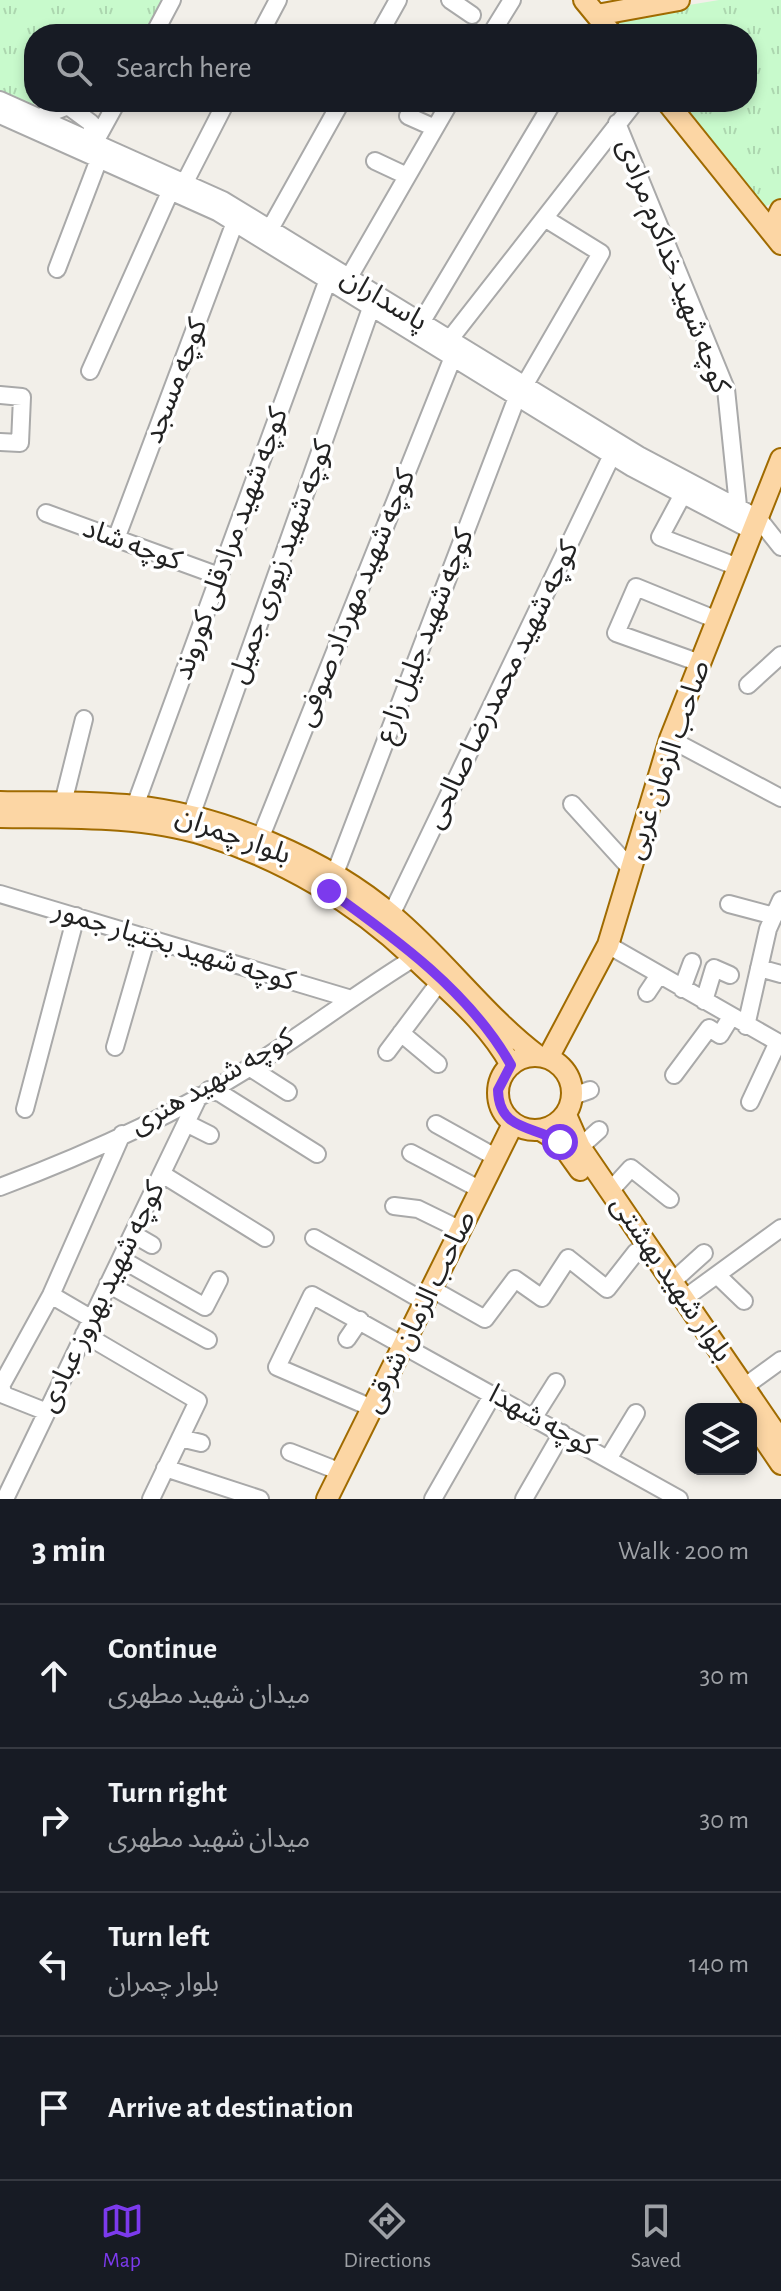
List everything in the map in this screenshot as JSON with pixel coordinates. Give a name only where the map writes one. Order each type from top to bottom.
[{"type":"main road","points":[[597,15],[679,0]]},
{"type":"main road","points":[[675,112],[776,238]]},
{"type":"main road","points":[[776,238],[781,210]]},
{"type":"main road","name":"صاحب الزمان غربی","points":[[543,1057],[608,945],[670,739],[781,460]]},
{"type":"main road","name":"بلوار چمران","points":[[0,802],[135,806],[191,816],[260,839],[334,876],[391,915],[455,973],[511,1036],[543,1057]]},
{"type":"main road","name":"بلوار چمران","points":[[0,817],[93,818],[204,834],[272,860],[329,891],[390,935],[441,980],[501,1047],[511,1065]]},
{"type":"main road","points":[[543,1057],[564,1069],[576,1100],[542,1131],[513,1124],[498,1100],[500,1081],[511,1065],[543,1057]]},
{"type":"main road","name":"بلوار شهید بهشتی","points":[[576,1100],[580,1147],[781,1441]]},
{"type":"main road","name":"صاحب الزمان شرقی","points":[[327,1499],[513,1124]]},
{"type":"main road","name":"بلوار شهید بهشتی","points":[[542,1131],[568,1151],[740,1403]]},
{"type":"main road","points":[[757,1429],[781,1464]]},
{"type":"street","points":[[159,24],[172,0]]},
{"type":"street","points":[[265,24],[278,0]]},
{"type":"street","points":[[385,24],[398,0]]},
{"type":"street","points":[[450,0],[472,15]]},
{"type":"street","points":[[497,24],[512,0]]},
{"type":"street","name":"پاسداران","points":[[0,100],[24,110]]},
{"type":"street","name":"پاسداران","points":[[28,112],[185,182],[270,229],[450,339],[612,455],[683,494],[755,524]]},
{"type":"street","points":[[95,142],[112,112]]},
{"type":"street","points":[[185,182],[221,112]]},
{"type":"street","points":[[270,229],[335,112]]},
{"type":"street","points":[[348,279],[444,112]]},
{"type":"street","points":[[421,323],[547,112]]},
{"type":"street","points":[[450,339],[626,112]]},
{"type":"street","name":"پاسداران","points":[[0,115],[235,222],[327,282],[453,357],[738,506],[755,524]]},
{"type":"street","points":[[408,116],[435,128]]},
{"type":"street","name":"کوچه شهید خداکرم مرادی","points":[[617,123],[726,389],[738,506]]},
{"type":"street","points":[[57,269],[99,159]]},
{"type":"street","points":[[375,161],[407,176]]},
{"type":"street","points":[[90,371],[170,192]]},
{"type":"street","name":"کوچه شهید جلیل زارع","points":[[334,876],[520,391],[601,253],[546,219]]},
{"type":"street","name":"کوچه مسجد","points":[[116,539],[235,222]]},
{"type":"street","name":"کوچه شهید مرادقلی کوروند","points":[[135,806],[327,282]]},
{"type":"street","name":"کوچه شهید زیوری جمیل","points":[[191,816],[371,308]]},
{"type":"street","name":"کوچه شهید مهرداد صوفی","points":[[260,839],[453,357]]},
{"type":"street","points":[[0,395],[22,397],[20,443],[0,442]]},
{"type":"street","name":"کوچه شهید محمدرضا صالحی","points":[[391,915],[612,455]]},
{"type":"street","points":[[683,494],[660,537],[738,567]]},
{"type":"street","name":"کوچه شاد","points":[[46,513],[219,576]]},
{"type":"street","points":[[755,524],[781,547]]},
{"type":"street","points":[[700,663],[616,633],[636,587],[717,620]]},
{"type":"street","points":[[748,685],[781,655]]},
{"type":"street","points":[[63,803],[84,719]]},
{"type":"street","points":[[670,739],[781,798]]},
{"type":"street","points":[[572,804],[631,869]]},
{"type":"street","name":"کوچه شهید بختیار جمور","points":[[0,894],[348,998]]},
{"type":"street","points":[[674,1075],[709,1028],[720,1035],[738,1021],[781,900]]},
{"type":"street","points":[[729,904],[774,916]]},
{"type":"street","points":[[25,1109],[76,916]]},
{"type":"street","points":[[115,1047],[146,940]]},
{"type":"street","points":[[608,945],[779,1043],[750,1102]]},
{"type":"street","name":"کوچه شهید هنری","points":[[0,1187],[93,1152],[204,1093],[249,1067],[348,998],[414,958]]},
{"type":"street","points":[[682,989],[692,962]]},
{"type":"street","points":[[704,1001],[714,968],[730,975]]},
{"type":"street","points":[[759,968],[781,974]]},
{"type":"street","points":[[647,993],[659,975]]},
{"type":"street","points":[[387,1052],[441,980]]},
{"type":"street","points":[[401,1033],[438,1064]]},
{"type":"street","points":[[249,1067],[288,1092]]},
{"type":"street","points":[[204,1093],[220,1093],[317,1154]]},
{"type":"street","name":"کوچه شهید بهروز عبادی","points":[[9,1498],[108,1284],[186,1123],[204,1093]]},
{"type":"street","points":[[186,1123],[210,1135]]},
{"type":"street","points":[[436,1124],[497,1158]]},
{"type":"street","points":[[580,1147],[599,1130]]},
{"type":"street","points":[[47,1412],[1,1391],[51,1295],[122,1134]]},
{"type":"street","points":[[411,1153],[481,1190]]},
{"type":"street","points":[[610,1191],[631,1168],[670,1199]]},
{"type":"street","points":[[162,1174],[265,1238]]},
{"type":"street","points":[[394,1206],[418,1209],[461,1230]]},
{"type":"street","points":[[685,1298],[781,1228]]},
{"type":"street","points":[[133,1234],[152,1245]]},
{"type":"street","points":[[314,1238],[428,1295],[485,1319],[515,1279],[542,1298],[568,1258],[607,1289],[636,1252]]},
{"type":"street","points":[[673,1281],[704,1253]]},
{"type":"street","points":[[121,1259],[205,1307],[219,1280]]},
{"type":"street","points":[[717,1275],[744,1301]]},
{"type":"street","points":[[108,1284],[208,1340]]},
{"type":"street","points":[[51,1295],[88,1326],[198,1401],[151,1499]]},
{"type":"street","name":"کوچه شهدا","points":[[372,1408],[277,1367],[312,1295],[608,1459],[662,1495],[679,1499]]},
{"type":"street","points":[[347,1339],[360,1320]]},
{"type":"street","points":[[744,1387],[781,1360]]},
{"type":"street","points":[[534,1417],[556,1382]]},
{"type":"street","points":[[433,1499],[493,1394]]},
{"type":"street","points":[[608,1459],[636,1413]]},
{"type":"street","points":[[524,1499],[562,1433]]},
{"type":"street","points":[[180,1438],[201,1443]]},
{"type":"street","points":[[290,1452],[341,1472]]},
{"type":"street","points":[[165,1468],[217,1492],[260,1499]]},
{"type":"green space","points":[[0,0],[162,0],[149,24],[24,24],[24,101],[0,91]]},
{"type":"green space","points":[[719,0],[781,0],[781,198],[761,209],[684,112],[757,112],[757,24],[615,24],[610,18]]},
{"type":"route","points":[[329,891],[390,935],[447,985],[501,1047],[511,1065],[504,1072],[498,1090],[498,1100],[506,1118],[522,1129],[542,1131],[560,1142]]}]
